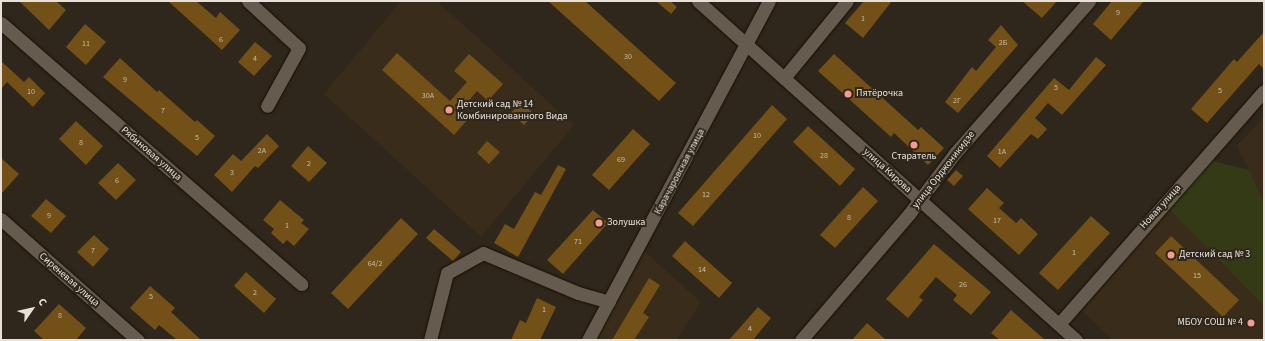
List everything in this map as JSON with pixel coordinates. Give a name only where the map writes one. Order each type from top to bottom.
[{"type":"street","points":[[248,1],[299,48],[267,106]]},
{"type":"street","name":"улица Кирова","points":[[698,1],[1076,340]]},
{"type":"street","name":"Карачаровская улица","points":[[588,340],[747,45],[769,1]]},
{"type":"street","points":[[784,78],[847,1]]},
{"type":"street","name":"улица Орджоникидзе","points":[[801,340],[920,200],[955,153],[1089,1]]},
{"type":"street","name":"Рябиновая улица","points":[[1,23],[301,284]]},
{"type":"street","name":"Новая улица","points":[[1059,324],[1264,91]]},
{"type":"street","name":"Сиреневая улица","points":[[1,219],[138,340]]},
{"type":"street","points":[[430,340],[447,273],[483,252],[578,293],[609,302]]},
{"type":"shaded area","name":"Детский сад № 14 Комбинированного Вида","points":[[401,1],[437,1],[574,125],[481,237],[324,94]]},
{"type":"shaded area","points":[[1264,117],[1264,202],[1237,146]]},
{"type":"shaded area","name":"Детский сад № 3","points":[[1169,209],[1264,306],[1264,340],[1113,340],[1082,311]]},
{"type":"shaded area","points":[[644,251],[701,302],[677,340],[596,340]]},
{"type":"green space","points":[[1209,160],[1249,170],[1264,202],[1264,306],[1169,209]]},
{"type":"building","points":[[19,1],[56,1],[66,10],[49,30]]},
{"type":"building","points":[[168,1],[196,1],[216,18],[220,12],[240,30],[222,50]]},
{"type":"building","points":[[548,1],[585,1],[676,83],[659,101]]},
{"type":"building","points":[[656,1],[670,1],[677,7],[671,14]]},
{"type":"building","points":[[864,1],[892,1],[863,38],[845,23]]},
{"type":"building","points":[[1022,1],[1057,1],[1042,18]]},
{"type":"building","points":[[1112,1],[1144,1],[1111,40],[1093,24]]},
{"type":"building","points":[[85,24],[106,42],[86,65],[66,47]]},
{"type":"building","points":[[1001,25],[1018,45],[958,113],[945,102],[972,67],[976,71],[996,47],[988,40]]},
{"type":"building","points":[[1264,32],[1264,69],[1259,64],[1207,123],[1191,109],[1234,59],[1237,62]]},
{"type":"building","points":[[255,42],[272,56],[254,76],[238,62]]},
{"type":"building","points":[[397,53],[450,101],[467,82],[454,71],[469,54],[503,84],[488,101],[477,91],[461,110],[469,118],[454,135],[382,70]]},
{"type":"building","points":[[834,54],[918,130],[921,127],[944,148],[928,165],[894,133],[891,137],[818,71]]},
{"type":"building","points":[[1096,57],[1106,65],[1062,115],[1048,103],[1035,118],[1047,129],[1038,139],[1031,134],[1000,168],[987,156],[1054,78],[1069,90]]},
{"type":"building","points":[[120,58],[157,92],[159,90],[195,122],[197,120],[215,136],[197,156],[103,77]]},
{"type":"building","points":[[1,61],[24,82],[29,77],[45,93],[33,107],[7,82],[1,89]]},
{"type":"building","points":[[521,102],[534,114],[524,125],[511,113]]},
{"type":"building","points":[[772,105],[787,119],[693,226],[678,213]]},
{"type":"building","points":[[76,121],[103,146],[86,165],[59,139]]},
{"type":"building","points":[[808,126],[855,169],[840,186],[793,142]]},
{"type":"building","points":[[633,129],[650,144],[609,190],[592,175]]},
{"type":"building","points":[[267,134],[279,146],[258,168],[255,166],[232,192],[214,175],[233,154],[241,161]]},
{"type":"building","points":[[487,141],[500,152],[489,164],[477,153]]},
{"type":"building","points":[[308,146],[327,163],[309,182],[291,166]]},
{"type":"building","points":[[1,158],[19,174],[1,194]]},
{"type":"building","points":[[118,163],[136,180],[116,200],[98,183]]},
{"type":"building","points":[[558,165],[566,169],[518,257],[494,243],[505,224],[514,229],[535,192],[541,195]]},
{"type":"building","points":[[956,170],[963,176],[954,186],[947,180]]},
{"type":"building","points":[[863,187],[878,201],[835,248],[820,235]]},
{"type":"building","points":[[987,188],[1004,203],[999,208],[1016,223],[1021,218],[1038,234],[1019,255],[968,209]]},
{"type":"building","points":[[46,199],[66,216],[51,233],[31,216]]},
{"type":"building","points":[[280,200],[304,220],[301,223],[309,229],[294,246],[287,240],[283,244],[271,233],[274,229],[263,220]]},
{"type":"building","points":[[593,210],[608,223],[563,274],[547,260]]},
{"type":"building","points":[[1091,216],[1110,233],[1058,290],[1039,273]]},
{"type":"building","points":[[401,218],[418,234],[348,309],[331,293]]},
{"type":"building","points":[[434,229],[461,252],[453,261],[426,238]]},
{"type":"building","points":[[94,235],[109,249],[93,267],[77,252]]},
{"type":"building","name":"Детский сад № 3","points":[[1171,236],[1239,300],[1223,317],[1155,253]]},
{"type":"building","points":[[685,241],[732,283],[719,298],[672,256]]},
{"type":"building","points":[[934,244],[991,292],[971,315],[953,300],[957,295],[936,277],[919,297],[923,300],[908,318],[886,299]]},
{"type":"building","points":[[246,272],[276,299],[264,313],[234,286]]},
{"type":"building","points":[[649,278],[660,285],[643,313],[649,317],[634,340],[612,340]]},
{"type":"building","points":[[150,286],[175,308],[171,312],[201,340],[177,340],[159,325],[155,330],[130,308]]},
{"type":"building","points":[[537,298],[556,307],[540,340],[511,340],[520,320],[526,323]]},
{"type":"building","points":[[59,304],[86,328],[76,340],[44,340],[34,331]]},
{"type":"building","points":[[758,307],[771,318],[753,340],[729,340]]},
{"type":"building","points":[[1011,310],[1045,340],[1000,340],[991,333]]},
{"type":"building","points":[[867,323],[886,340],[852,340]]},
{"type":"place","name":"Пятёрочка","points":[[848,94]]},
{"type":"place","name":"Детский сад № 14 Комбинированного Вида","points":[[449,110]]},
{"type":"place","name":"Старатель","points":[[914,145]]},
{"type":"place","name":"Золушка","points":[[599,223]]},
{"type":"place","name":"Детский сад № 3","points":[[1171,255]]},
{"type":"place","name":"МБОУ СОШ № 4","points":[[1251,323]]}]
